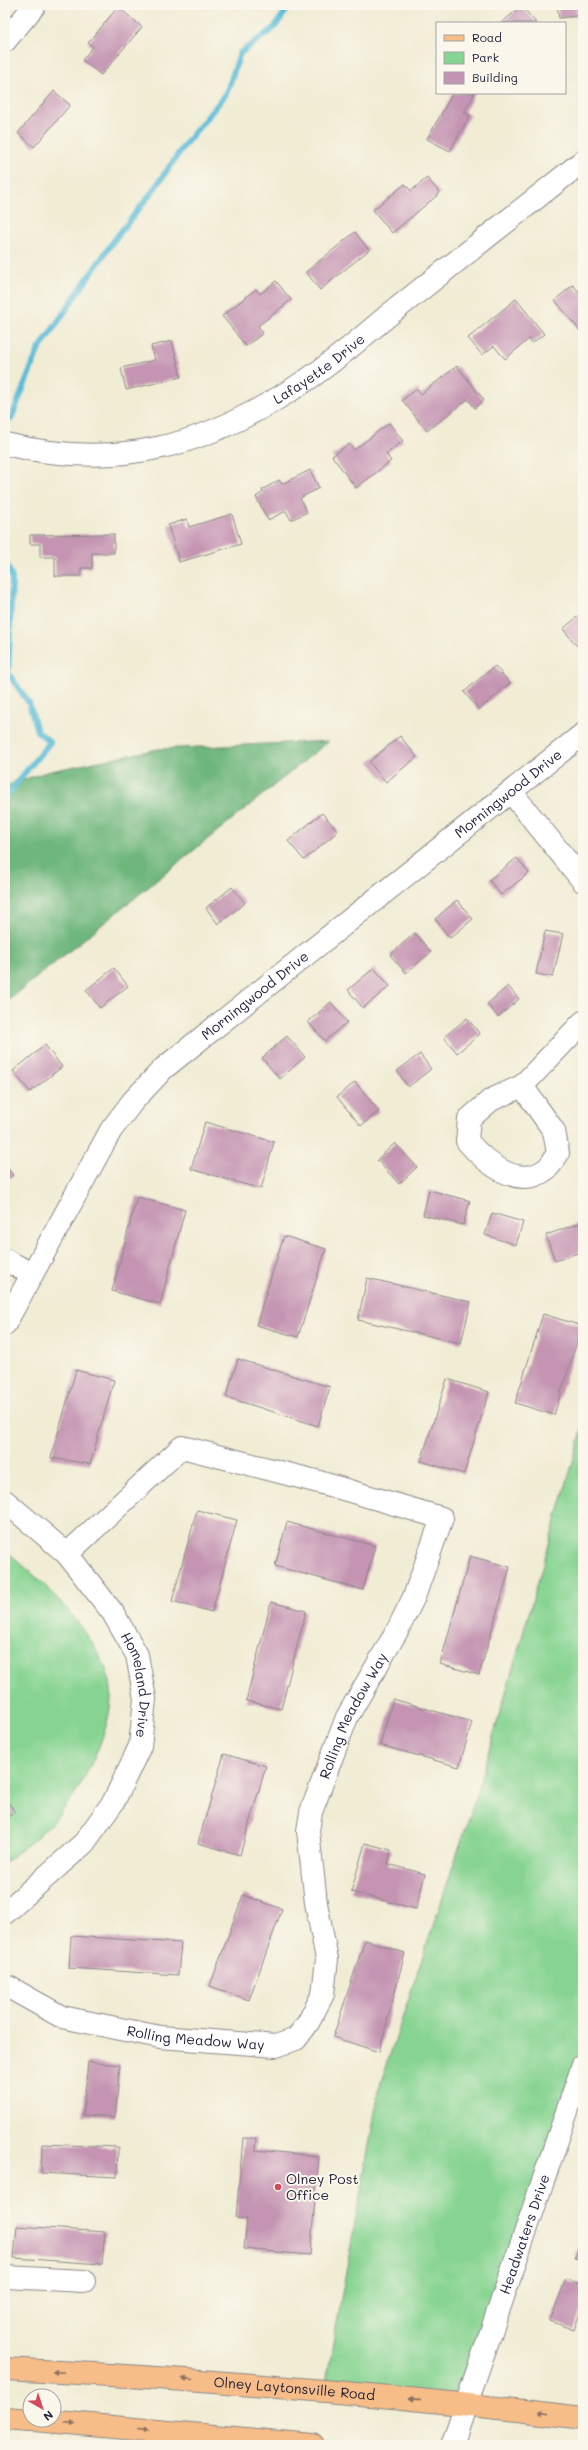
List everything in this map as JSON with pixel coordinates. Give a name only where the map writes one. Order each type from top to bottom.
[{"type":"main road","name":"Olney Laytonsville Road","points":[[5,2369],[168,2377],[465,2403],[583,2418]]},
{"type":"main road","points":[[5,2418],[22,2419]]},
{"type":"main road","points":[[62,2422],[313,2445]]},
{"type":"street","points":[[5,41],[35,5]]},
{"type":"street","name":"Lafayette Drive","points":[[5,444],[62,454],[127,453],[181,443],[211,433],[247,418],[303,383],[583,161]]},
{"type":"street","name":"Morningwood Drive","points":[[5,1324],[111,1130],[133,1100],[164,1068],[583,734]]},
{"type":"street","points":[[511,792],[583,881]]},
{"type":"street","points":[[522,1086],[554,1131],[558,1153],[546,1170],[526,1178],[509,1174],[482,1160],[467,1141],[469,1119],[491,1100],[522,1086],[583,1022]]},
{"type":"street","points":[[5,1260],[32,1274]]},
{"type":"street","name":"Rolling Meadow Way","points":[[5,1985],[62,2017],[160,2037],[276,2046],[296,2039],[308,2023],[324,1994],[328,1958],[316,1903],[308,1838],[311,1812],[347,1717],[397,1631],[414,1597],[442,1518],[319,1482],[182,1447],[67,1554]]},
{"type":"street","name":"Homeland Drive","points":[[5,1501],[67,1554],[113,1613],[137,1656],[145,1700],[140,1746],[114,1801],[84,1843],[5,1913]]},
{"type":"street","name":"Headwaters Drive","points":[[452,2445],[465,2403],[583,2065]]},
{"type":"street","points":[[5,2277],[84,2281]]},
{"type":"green space","points":[[329,741],[5,1003],[5,786],[46,772],[158,749]]},
{"type":"green space","points":[[583,1427],[583,2065],[465,2403],[325,2388],[380,2085],[472,1809]]},
{"type":"green space","points":[[5,1550],[51,1591],[80,1625],[102,1660],[109,1678],[111,1691],[107,1722],[102,1738],[96,1754],[74,1795],[52,1823],[5,1862]]},
{"type":"building","points":[[557,5],[583,5],[583,7],[576,8],[577,16],[559,18]]},
{"type":"building","points":[[522,6],[535,22],[502,22]]},
{"type":"building","points":[[118,7],[142,27],[101,75],[82,60],[93,47],[88,43]]},
{"type":"building","points":[[54,91],[70,105],[34,147],[18,133]]},
{"type":"building","points":[[452,94],[474,94],[464,112],[470,115],[450,151],[427,139]]},
{"type":"building","points":[[427,178],[440,193],[392,233],[373,210],[405,184],[411,191]]},
{"type":"building","points":[[355,232],[369,250],[320,290],[306,272]]},
{"type":"building","points":[[276,281],[291,300],[258,326],[263,333],[246,346],[222,316],[256,289],[260,294]]},
{"type":"building","points":[[573,285],[579,292],[583,288],[583,328],[580,331],[555,300]]},
{"type":"building","points":[[516,299],[544,334],[532,343],[529,339],[505,359],[494,346],[482,355],[468,338]]},
{"type":"building","points":[[172,341],[181,377],[126,390],[121,368],[155,360],[151,346]]},
{"type":"building","points":[[457,366],[484,400],[475,408],[468,399],[427,431],[402,400],[417,389],[421,394]]},
{"type":"building","points":[[389,423],[403,441],[386,454],[391,461],[356,488],[332,456],[349,444],[354,450]]},
{"type":"building","points":[[310,470],[319,488],[300,498],[307,512],[291,520],[286,511],[268,520],[256,497],[263,492],[262,490],[279,480],[282,484]]},
{"type":"building","points":[[232,514],[241,544],[179,562],[168,525],[187,519],[189,527]]},
{"type":"building","points":[[114,534],[114,553],[92,553],[92,568],[81,568],[81,576],[55,576],[55,557],[40,557],[40,544],[30,544],[30,535]]},
{"type":"building","points":[[583,612],[583,640],[577,646],[563,629]]},
{"type":"building","points":[[495,666],[510,683],[479,710],[464,692]]},
{"type":"building","points":[[400,736],[417,757],[386,782],[369,762]]},
{"type":"building","points":[[322,813],[338,831],[304,860],[288,841]]},
{"type":"building","points":[[517,858],[529,873],[501,895],[489,880]]},
{"type":"building","points":[[232,887],[245,903],[218,924],[206,908]]},
{"type":"building","points":[[457,900],[473,919],[450,938],[435,919]]},
{"type":"building","points":[[545,931],[563,934],[553,977],[536,974]]},
{"type":"building","points":[[415,933],[431,952],[406,973],[390,955]]},
{"type":"building","points":[[114,968],[128,986],[100,1008],[86,990]]},
{"type":"building","points":[[374,968],[390,986],[363,1008],[348,990]]},
{"type":"building","points":[[508,986],[519,999],[498,1017],[487,1004]]},
{"type":"building","points":[[331,1002],[347,1022],[325,1041],[308,1022]]},
{"type":"building","points":[[467,1018],[480,1034],[457,1053],[444,1037]]},
{"type":"building","points":[[287,1036],[305,1057],[280,1079],[262,1058]]},
{"type":"building","points":[[45,1045],[62,1067],[30,1092],[13,1071]]},
{"type":"building","points":[[420,1054],[431,1069],[408,1087],[397,1071]]},
{"type":"building","points":[[355,1082],[379,1111],[361,1126],[337,1097]]},
{"type":"building","points":[[205,1122],[274,1142],[261,1189],[191,1169]]},
{"type":"building","points":[[395,1143],[417,1167],[399,1184],[377,1160]]},
{"type":"building","points":[[5,1165],[13,1175],[5,1181]]},
{"type":"building","points":[[429,1190],[470,1201],[463,1225],[423,1215]]},
{"type":"building","points":[[137,1197],[185,1210],[160,1304],[112,1291]]},
{"type":"building","points":[[492,1213],[523,1222],[516,1245],[485,1235]]},
{"type":"building","points":[[583,1222],[583,1251],[555,1261],[546,1235]]},
{"type":"building","points":[[284,1236],[326,1249],[298,1337],[256,1325]]},
{"type":"building","points":[[367,1278],[471,1302],[461,1343],[358,1320]]},
{"type":"building","points":[[543,1314],[582,1326],[554,1415],[515,1403]]},
{"type":"building","points":[[238,1359],[330,1387],[318,1426],[226,1397]]},
{"type":"building","points":[[76,1370],[114,1380],[90,1464],[51,1458]]},
{"type":"building","points":[[447,1379],[489,1392],[464,1474],[421,1461]]},
{"type":"building","points":[[197,1510],[237,1520],[212,1612],[172,1601]]},
{"type":"building","points":[[287,1522],[375,1546],[363,1590],[275,1566]]},
{"type":"building","points":[[470,1556],[510,1567],[479,1675],[440,1664]]},
{"type":"building","points":[[271,1602],[306,1611],[281,1709],[246,1701]]},
{"type":"building","points":[[393,1699],[472,1722],[459,1767],[380,1745]]},
{"type":"building","points":[[224,1754],[266,1766],[240,1855],[198,1843]]},
{"type":"building","points":[[5,1798],[15,1812],[5,1819]]},
{"type":"building","points":[[365,1843],[391,1850],[388,1864],[425,1874],[416,1909],[351,1892]]},
{"type":"building","points":[[243,1895],[282,1909],[249,2000],[210,1986]]},
{"type":"building","points":[[71,1936],[181,1943],[178,1975],[69,1968]]},
{"type":"building","points":[[365,1940],[405,1953],[379,2052],[333,2037]]},
{"type":"building","points":[[88,2062],[120,2065],[115,2117],[83,2115]]},
{"type":"building","name":"Olney Post Office","points":[[243,2138],[256,2138],[255,2150],[319,2156],[310,2255],[244,2249],[247,2219],[236,2218]]},
{"type":"building","points":[[42,2144],[118,2147],[117,2177],[41,2173]]},
{"type":"building","points":[[17,2226],[105,2232],[102,2264],[14,2258]]},
{"type":"building","points":[[583,2237],[583,2261],[575,2258]]},
{"type":"building","points":[[566,2279],[583,2285],[583,2305],[574,2330],[550,2321]]},
{"type":"waterway","points":[[11,419],[38,351],[112,243],[153,191],[185,144],[226,94],[240,53],[274,28],[290,5]]},
{"type":"waterway","points":[[5,561],[12,578],[8,673],[29,703],[37,731],[50,742],[5,797]]},
{"type":"place","name":"Olney Post Office","points":[[278,2187]]}]
